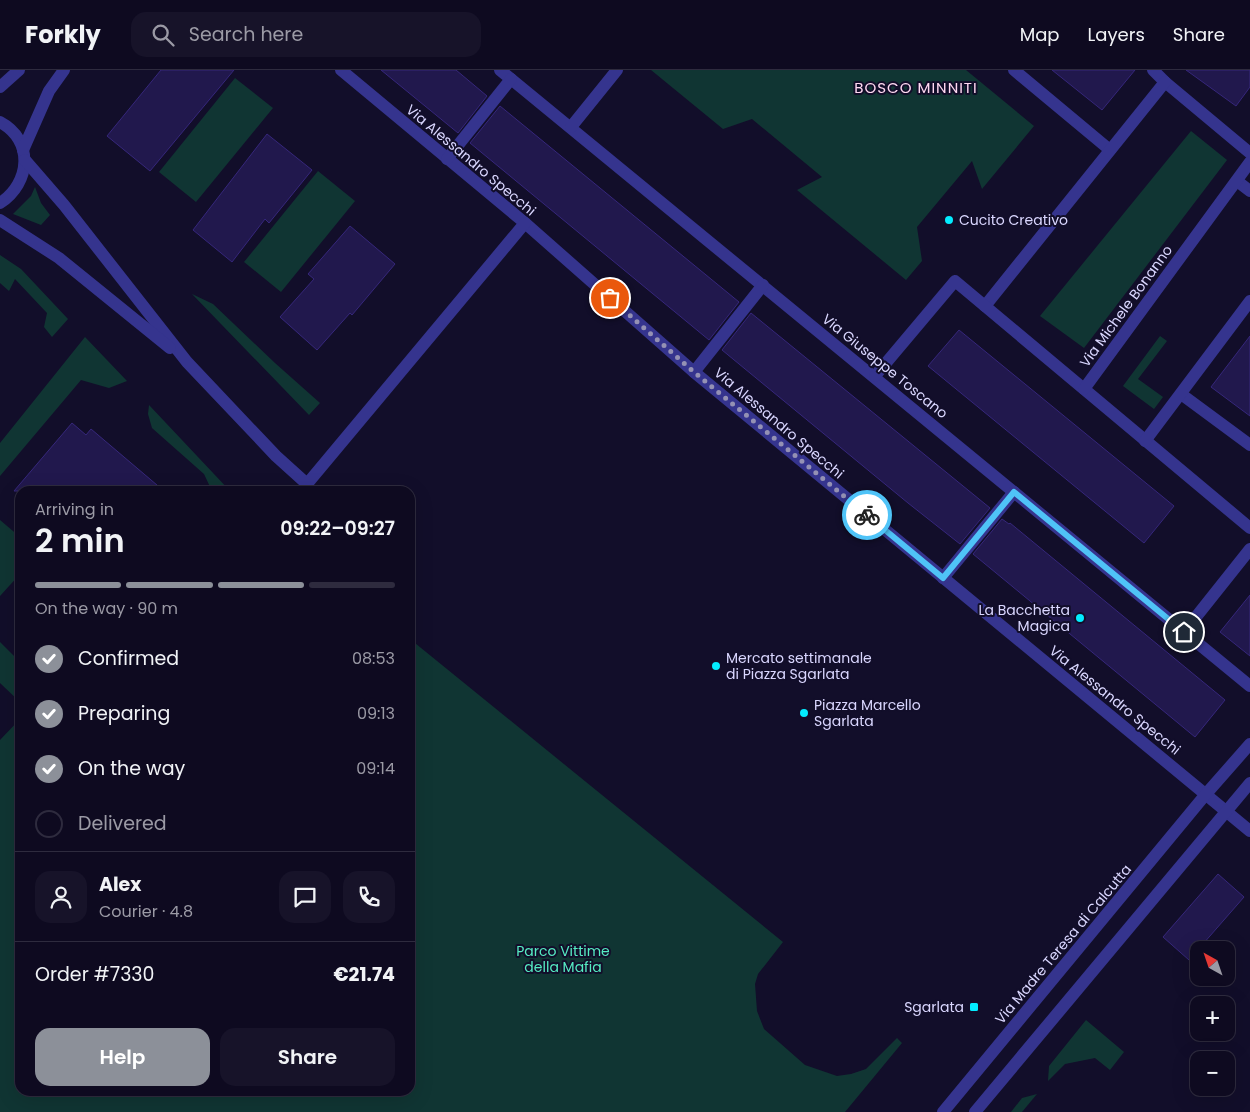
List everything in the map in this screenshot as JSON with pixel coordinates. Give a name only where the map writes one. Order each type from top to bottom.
[{"type":"street","points":[[0,87],[19,70]]},
{"type":"street","points":[[0,203],[8,198],[18,187],[23,174],[24,155],[49,91],[64,70]]},
{"type":"street","name":"Via Alessandro Specchi","points":[[340,70],[525,224],[694,372],[1250,831]]},
{"type":"street","name":"Via Giuseppe Toscano","points":[[500,70],[875,376],[1250,686]]},
{"type":"street","points":[[570,127],[617,70]]},
{"type":"street","points":[[1014,70],[1110,150]]},
{"type":"street","points":[[1153,70],[1250,153]]},
{"type":"street","points":[[447,159],[511,79]]},
{"type":"street","points":[[985,306],[1165,82]]},
{"type":"street","points":[[0,122],[17,136],[24,155],[187,362],[276,456],[307,484],[525,224]]},
{"type":"street","name":"Via Michele Bonanno","points":[[1250,162],[1084,389],[1250,528]]},
{"type":"street","points":[[1237,181],[1250,191]]},
{"type":"street","points":[[0,220],[59,258],[187,362]]},
{"type":"street","points":[[875,376],[955,281],[1084,389]]},
{"type":"street","points":[[694,372],[763,285]]},
{"type":"street","points":[[1145,441],[1250,301]]},
{"type":"street","points":[[1181,394],[1250,445]]},
{"type":"street","points":[[943,578],[1014,492]]},
{"type":"street","points":[[1184,632],[1250,549]]},
{"type":"street","name":"Via Madre Teresa di Calcutta","points":[[944,1112],[1206,794],[1250,744]]},
{"type":"street","points":[[975,1112],[1250,782]]},
{"type":"green space","points":[[651,70],[966,70],[1034,126],[982,189],[972,161],[917,227],[922,261],[906,280],[797,190],[822,177],[752,119],[723,129]]},
{"type":"green space","points":[[235,78],[273,108],[196,202],[159,172]]},
{"type":"green space","points":[[1191,131],[1227,160],[1084,348],[1040,316]]},
{"type":"green space","points":[[318,171],[355,201],[281,292],[244,262]]},
{"type":"green space","points":[[35,187],[41,203],[50,215],[41,225],[13,214],[31,196]]},
{"type":"green space","points":[[0,255],[21,269],[68,319],[52,337],[44,327],[47,313],[15,279],[9,291],[0,283]]},
{"type":"green space","points":[[192,294],[213,304],[320,403],[309,415]]},
{"type":"green space","points":[[1160,336],[1167,341],[1138,379],[1163,397],[1154,409],[1123,386]]},
{"type":"green space","points":[[85,337],[127,381],[109,388],[81,380],[0,476],[0,443]]},
{"type":"green space","points":[[149,405],[225,486],[210,486],[204,474],[152,428],[148,414]]},
{"type":"green space","points":[[0,520],[15,533],[15,580],[0,596]]},
{"type":"green space","points":[[0,642],[15,657],[15,697],[0,683]]},
{"type":"green space","name":"Parco Vittime della Mafia","points":[[415,643],[783,942],[758,974],[755,984],[757,1011],[764,1029],[805,1065],[837,1076],[851,1074],[866,1069],[897,1038],[902,1043],[845,1112],[0,1112],[0,740],[15,724],[15,1096],[415,1096]]},
{"type":"green space","points":[[1086,1020],[1124,1052],[1110,1070],[1095,1058],[1065,1064],[1048,1081],[1049,1066]]},
{"type":"green space","points":[[1037,1094],[1022,1112],[1011,1112],[1022,1098]]},
{"type":"building","points":[[161,70],[234,70],[150,171],[107,136]]},
{"type":"building","points":[[381,70],[456,70],[487,96],[458,133]]},
{"type":"building","points":[[1052,70],[1135,70],[1102,110]]},
{"type":"building","points":[[1186,70],[1250,70],[1250,87],[1236,106]]},
{"type":"building","points":[[500,106],[739,302],[709,340],[470,143]]},
{"type":"building","points":[[267,134],[312,170],[269,223],[265,219],[232,262],[193,230]]},
{"type":"building","points":[[350,226],[395,264],[352,315],[350,313],[317,350],[280,317],[314,279],[308,274]]},
{"type":"building","points":[[751,313],[990,508],[960,544],[722,350]]},
{"type":"building","points":[[959,330],[1174,506],[1144,543],[928,366]]},
{"type":"building","points":[[1250,336],[1250,416],[1211,387]]},
{"type":"building","points":[[72,423],[86,435],[91,429],[158,486],[18,486]]},
{"type":"building","points":[[1002,519],[1010,523],[1225,700],[1195,737],[973,554]]},
{"type":"building","points":[[1250,595],[1250,656],[1220,632]]},
{"type":"building","points":[[1218,874],[1244,897],[1206,941],[1190,941],[1189,960],[1163,937]]},
{"type":"way so far","points":[[610,298],[694,372],[867,515]]},
{"type":"place","name":"Cucito Creativo","points":[[949,220]]},
{"type":"place","name":"La Bacchetta Magica","points":[[1080,618]]},
{"type":"place","name":"Mercato settimanale di Piazza Sgarlata","points":[[716,666]]},
{"type":"place","name":"Piazza Marcello Sgarlata","points":[[804,713]]},
{"type":"place","name":"Sgarlata","points":[[974,1007]]},
{"type":"district","name":"BOSCO MINNITI","points":[[916,88]]},
{"type":"route","points":[[867,515],[943,578],[1014,492],[1184,632]]}]
